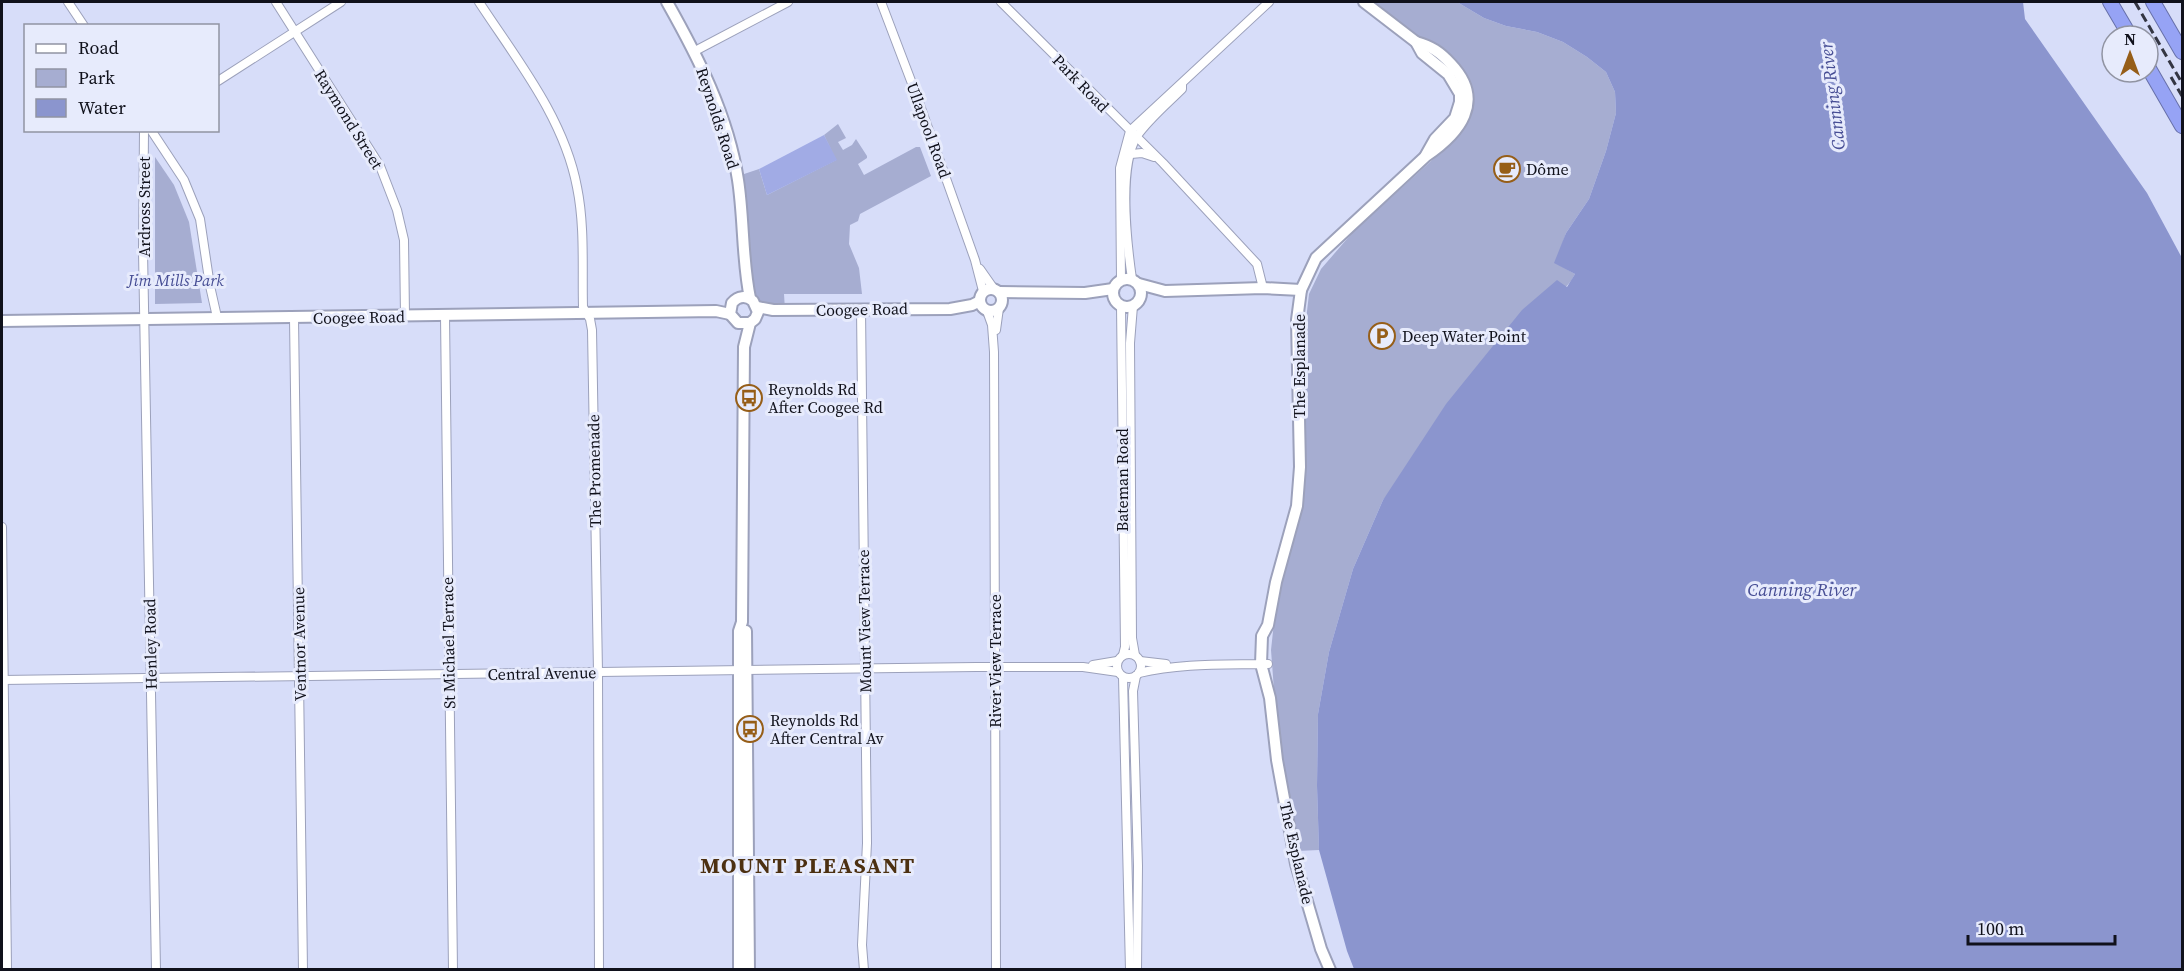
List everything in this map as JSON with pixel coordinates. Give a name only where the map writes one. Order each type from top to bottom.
[{"type":"highway","points":[[2110,2],[2123,24]]},
{"type":"highway","points":[[2153,2],[2182,52]]},
{"type":"highway","points":[[2158,84],[2182,126]]},
{"type":"street","points":[[68,2],[83,24]]},
{"type":"street","name":"Raymond Street","points":[[276,2],[380,166],[397,210],[404,240],[405,316]]},
{"type":"street","points":[[219,80],[342,2]]},
{"type":"street","name":"The Promenade","points":[[479,2],[551,113],[564,141],[578,190],[583,307],[591,319],[592,330],[598,672],[599,969]]},
{"type":"street","name":"Reynolds Road","points":[[667,2],[695,51],[715,97],[735,164],[743,218],[745,298],[730,311]]},
{"type":"street","points":[[695,51],[788,2]]},
{"type":"street","name":"Ullapool Road","points":[[881,2],[991,300]]},
{"type":"street","name":"Park Road","points":[[1001,2],[1163,163],[1257,264],[1263,288]]},
{"type":"street","name":"Bateman Road","points":[[1123,655],[1125,647],[1117,293],[1120,168],[1133,135],[1269,2]]},
{"type":"street","name":"The Esplanade","points":[[1330,969],[1321,949],[1296,864],[1276,760],[1262,636],[1268,625],[1276,582],[1297,506],[1300,467],[1297,320],[1301,290],[1316,258],[1425,156],[1441,146],[1455,132],[1465,113],[1467,92],[1460,75],[1442,55],[1431,46],[1416,42],[1364,2]]},
{"type":"street","name":"Ardross Street","points":[[144,132],[144,319]]},
{"type":"street","name":"Ardross Street","points":[[152,132],[184,180],[200,219],[210,286],[218,317]]},
{"type":"street","name":"Bateman Road","points":[[1133,135],[1127,172],[1126,212],[1136,282],[1141,297]]},
{"type":"street","name":"Park Road","points":[[1131,154],[1149,154],[1163,163]]},
{"type":"street","points":[[1165,291],[1136,282],[1117,293],[1133,306],[1141,297],[1165,291],[1263,288],[1301,290]]},
{"type":"street","name":"Coogee Road","points":[[755,315],[773,310],[968,310],[991,300],[1027,293],[1117,293]]},
{"type":"street","points":[[744,347],[755,315],[745,298]]},
{"type":"street","name":"River View Terrace","points":[[991,300],[994,352],[996,969]]},
{"type":"street","name":"Bateman Road","points":[[1133,306],[1130,321],[1130,524],[1132,638],[1137,658]]},
{"type":"street","name":"Mount View Terrace","points":[[861,309],[867,843],[862,945],[864,969]]},
{"type":"street","points":[[730,311],[738,323],[744,347],[742,622],[739,631],[743,670],[743,887],[740,969]]},
{"type":"street","name":"Coogee Road","points":[[2,321],[730,311]]},
{"type":"street","points":[[738,323],[755,315]]},
{"type":"street","name":"St Michael Terrace","points":[[445,316],[453,969]]},
{"type":"street","name":"Ventnor Avenue","points":[[294,318],[303,969]]},
{"type":"street","name":"Henley Road","points":[[144,319],[156,969]]},
{"type":"street","points":[[2,527],[7,969]]},
{"type":"street","points":[[1130,969],[1125,706],[1117,662],[1123,655],[1182,666]]},
{"type":"street","points":[[1137,658],[1138,674],[1133,691],[1137,969]]},
{"type":"street","name":"Central Avenue","points":[[3,680],[1083,667],[1117,662]]},
{"type":"street","points":[[1120,675],[1128,679],[1156,668],[1264,664]]},
{"type":"street","name":"Central Avenue","points":[[1083,667],[1120,675]]},
{"type":"street","points":[[743,887],[749,969]]},
{"type":"green space","points":[[1375,2],[1457,2],[1484,18],[1506,26],[1537,32],[1563,42],[1606,72],[1615,92],[1616,113],[1606,151],[1589,199],[1566,233],[1556,263],[1575,274],[1571,281],[1383,500],[1353,569],[1329,652],[1318,714],[1319,850],[1297,851],[1276,717],[1271,650],[1276,604],[1305,491],[1304,337],[1309,294],[1321,269],[1353,232],[1451,143],[1465,93],[1449,63]]},
{"type":"green space","points":[[838,124],[846,138],[838,142],[843,150],[852,145],[856,139],[867,156],[858,164],[864,175],[920,147],[931,176],[860,214],[858,221],[850,225],[849,244],[859,268],[862,294],[784,294],[785,310],[773,310],[750,298],[738,176],[759,169],[767,195],[836,160],[824,135]]},
{"type":"green space","name":"Jim Mills Park","points":[[155,157],[174,185],[189,222],[202,303],[155,304]]},
{"type":"shaded area","points":[[824,135],[837,160],[767,195],[759,169]]},
{"type":"water","name":"Canning River","points":[[1457,2],[2023,2],[2025,19],[2147,193],[2182,258],[2182,969],[1354,969],[1319,850],[1317,786],[1318,714],[1329,652],[1353,569],[1383,500],[1446,404],[1522,310],[1557,280],[1567,287],[1575,274],[1554,263],[1566,233],[1589,199],[1606,151],[1616,113],[1615,92],[1606,72],[1587,57],[1563,42],[1537,32],[1506,26],[1484,18]]},
{"type":"railway","points":[[2135,2],[2182,83]]},
{"type":"railway","points":[[2171,77],[2182,96]]},
{"type":"place","name":"Dôme","points":[[1507,169]]},
{"type":"place","name":"Deep Water Point","points":[[1382,336]]},
{"type":"place","name":"Reynolds Rd After Coogee Rd","points":[[749,398]]},
{"type":"place","name":"Reynolds Rd After Central Av","points":[[750,729]]},
{"type":"district","name":"MOUNT PLEASANT","points":[[808,865]]}]
